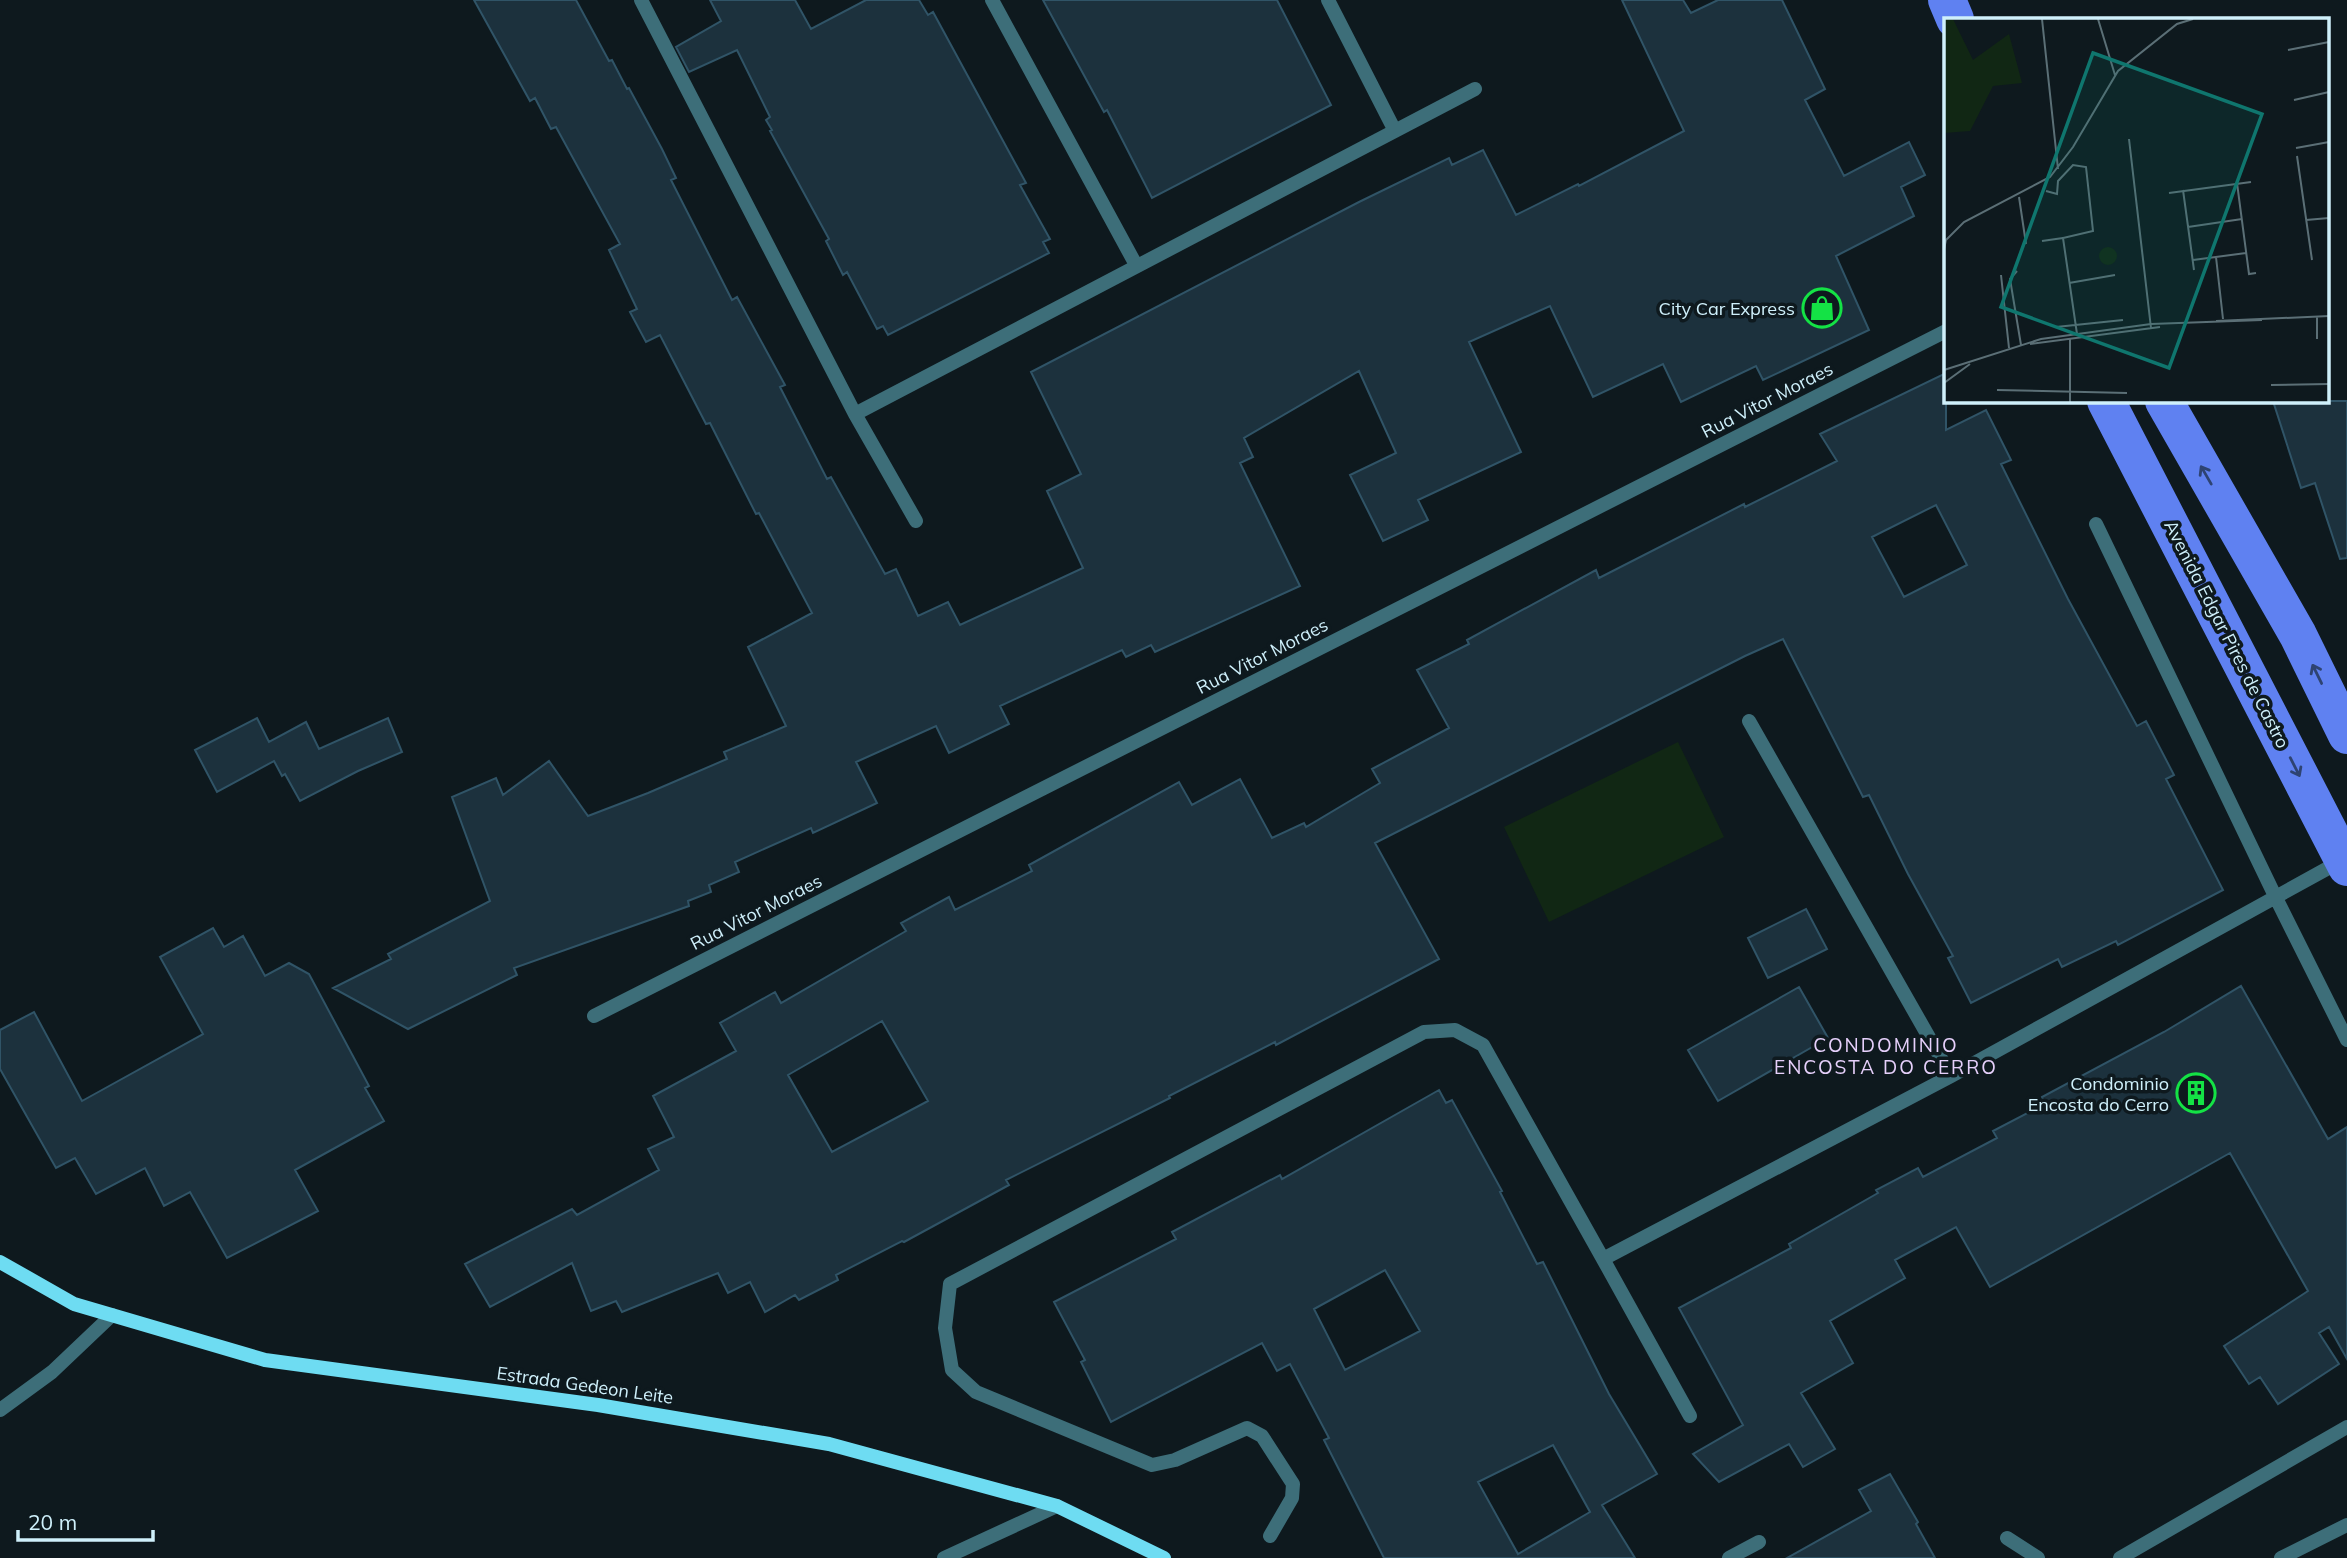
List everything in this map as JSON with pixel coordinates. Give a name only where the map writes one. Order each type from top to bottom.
[{"type":"main road","points":[[1947,0],[1955,18]]},
{"type":"main road","name":"Avenida Edgar Pires de Castro","points":[[2107,402],[2345,863]]},
{"type":"main road","points":[[2165,402],[2298,635],[2347,735]]},
{"type":"main road","name":"Estrada Gedeon Leite","points":[[0,1262],[74,1304],[265,1360],[598,1405],[829,1444],[1057,1506],[1164,1558]]},
{"type":"street","points":[[641,0],[855,414],[916,521]]},
{"type":"street","points":[[992,0],[1136,265]]},
{"type":"street","points":[[1328,0],[1395,131]]},
{"type":"street","points":[[855,414],[1475,89]]},
{"type":"street","name":"Rua Vitor Moraes","points":[[594,1016],[1944,332]]},
{"type":"street","points":[[2096,524],[2347,1040]]},
{"type":"street","points":[[1749,721],[1951,1076]]},
{"type":"street","points":[[1603,1259],[1951,1076],[2275,896],[2345,863]]},
{"type":"street","points":[[1270,1536],[1292,1498],[1293,1484],[1262,1436],[1247,1428],[1175,1460],[1152,1465],[976,1392],[952,1370],[945,1328],[950,1284],[1424,1032],[1455,1030],[1483,1045],[1690,1416]]},
{"type":"street","points":[[0,1410],[52,1372],[112,1315]]},
{"type":"street","points":[[2120,1558],[2347,1427]]},
{"type":"street","points":[[944,1558],[1057,1506]]},
{"type":"street","points":[[2281,1558],[2347,1525]]},
{"type":"street","points":[[2007,1538],[2038,1558]]},
{"type":"street","points":[[1729,1558],[1759,1542]]},
{"type":"green space","points":[[1678,742],[1724,837],[1549,922],[1504,827]]},
{"type":"building","points":[[474,0],[576,0],[662,149],[676,178],[671,180],[732,300],[737,297],[785,385],[780,387],[827,479],[831,477],[885,574],[896,569],[918,616],[948,602],[960,625],[1083,568],[1047,491],[1081,474],[1031,372],[1449,158],[1452,165],[1483,150],[1516,215],[1578,184],[1579,186],[1684,131],[1622,0],[1683,0],[1691,13],[1718,0],[1782,0],[1825,89],[1805,100],[1844,176],[1909,142],[1925,175],[1901,187],[1914,216],[1836,256],[1869,330],[1763,380],[1756,366],[1681,402],[1663,364],[1593,397],[1550,306],[1469,342],[1521,452],[1418,500],[1428,520],[1383,541],[1350,475],[1396,453],[1359,371],[1244,438],[1253,457],[1240,463],[1300,586],[1155,652],[1151,645],[1126,657],[1122,650],[1000,706],[1009,724],[949,753],[936,726],[856,762],[877,803],[813,833],[811,828],[735,862],[739,872],[709,885],[711,892],[688,901],[689,906],[514,968],[517,975],[408,1029],[333,988],[391,959],[388,954],[490,901],[452,797],[496,778],[503,795],[549,761],[588,816],[727,759],[724,752],[786,726],[748,647],[812,613],[759,513],[756,514],[710,423],[706,424],[660,335],[646,342],[630,312],[637,309],[609,250],[620,244],[556,127],[551,129],[535,98],[530,101]]},
{"type":"building","points":[[710,0],[795,0],[811,29],[866,0],[919,0],[928,15],[933,12],[1026,183],[1020,185],[1050,239],[1043,242],[1049,253],[888,335],[883,326],[877,329],[847,272],[843,275],[826,241],[829,239],[770,131],[772,130],[766,120],[770,117],[737,50],[689,72],[676,47],[721,21]]},
{"type":"building","points":[[1043,0],[1277,0],[1331,105],[1152,198],[1107,110],[1104,112]]},
{"type":"building","points":[[1944,374],[1946,430],[1986,410],[2011,460],[2001,464],[2068,599],[2137,726],[2146,721],[2174,775],[2166,779],[2223,890],[2118,945],[2116,941],[2062,967],[2058,959],[1971,1003],[1948,958],[1953,956],[1869,795],[1863,797],[1783,639],[1375,843],[1439,959],[1276,1045],[1275,1042],[1006,1180],[1009,1185],[904,1242],[836,1275],[838,1280],[799,1300],[795,1295],[765,1312],[750,1282],[728,1293],[718,1273],[622,1312],[616,1301],[591,1311],[572,1263],[490,1307],[465,1264],[572,1209],[577,1215],[659,1170],[648,1149],[674,1137],[653,1096],[736,1051],[720,1023],[775,992],[781,1003],[906,931],[901,923],[949,897],[955,910],[1032,871],[1029,865],[1179,782],[1192,805],[1240,779],[1272,838],[1304,823],[1306,827],[1380,783],[1372,769],[1449,728],[1417,670],[1469,644],[1467,640],[1596,570],[1599,578],[1744,504],[1745,507],[1837,461],[1820,434]],"holes":[[[1936,505],[1967,565],[1904,597],[1872,537]],[[882,1021],[928,1101],[832,1152],[788,1075]]]},
{"type":"building","points":[[2347,401],[2347,558],[2340,559],[2315,483],[2301,488],[2273,402]]},
{"type":"building","points":[[257,718],[269,742],[306,722],[319,749],[388,718],[402,752],[300,801],[285,774],[282,776],[274,761],[217,792],[195,750]]},
{"type":"building","points":[[1806,909],[1827,949],[1768,978],[1748,938]]},
{"type":"building","points":[[213,928],[224,947],[243,936],[265,976],[289,963],[309,974],[369,1086],[365,1088],[384,1121],[295,1170],[318,1211],[227,1258],[190,1192],[164,1206],[145,1168],[96,1194],[75,1158],[56,1168],[0,1069],[0,1030],[34,1012],[82,1101],[203,1034],[160,957]]},
{"type":"building","points":[[2241,986],[2328,1139],[2347,1127],[2347,1359],[2329,1327],[2319,1333],[2339,1364],[2278,1404],[2260,1377],[2249,1384],[2224,1346],[2308,1291],[2230,1153],[1990,1287],[1956,1227],[1895,1260],[1905,1278],[1830,1321],[1853,1363],[1801,1393],[1835,1449],[1803,1467],[1789,1444],[1719,1482],[1693,1454],[1743,1425],[1679,1308],[1791,1248],[1789,1244],[1878,1193],[1876,1190],[1918,1168],[1923,1177],[1997,1138],[1993,1131],[2045,1104],[2042,1097],[2164,1032]]},
{"type":"building","points":[[1799,987],[1828,1038],[1718,1101],[1688,1050]]},
{"type":"building","points":[[1439,1090],[1446,1103],[1452,1100],[1502,1191],[1500,1192],[1537,1264],[1543,1262],[1609,1394],[1657,1474],[1602,1505],[1635,1558],[1384,1558],[1324,1440],[1329,1438],[1290,1364],[1277,1371],[1262,1343],[1111,1422],[1081,1362],[1085,1360],[1054,1302],[1176,1239],[1172,1232],[1280,1175],[1282,1179]],"holes":[[[1385,1270],[1420,1331],[1345,1370],[1314,1309]],[[1553,1445],[1590,1512],[1518,1554],[1478,1482]]]},
{"type":"building","points":[[1890,1474],[1935,1558],[1787,1558],[1871,1511],[1859,1490]]},
{"type":"place","name":"City Car Express","points":[[1822,308]]},
{"type":"place","name":"Condominio Encosta do Cerro","points":[[2196,1093]]},
{"type":"district","name":"CONDOMINIO ENCOSTA DO CERRO","points":[[1886,1056]]}]
